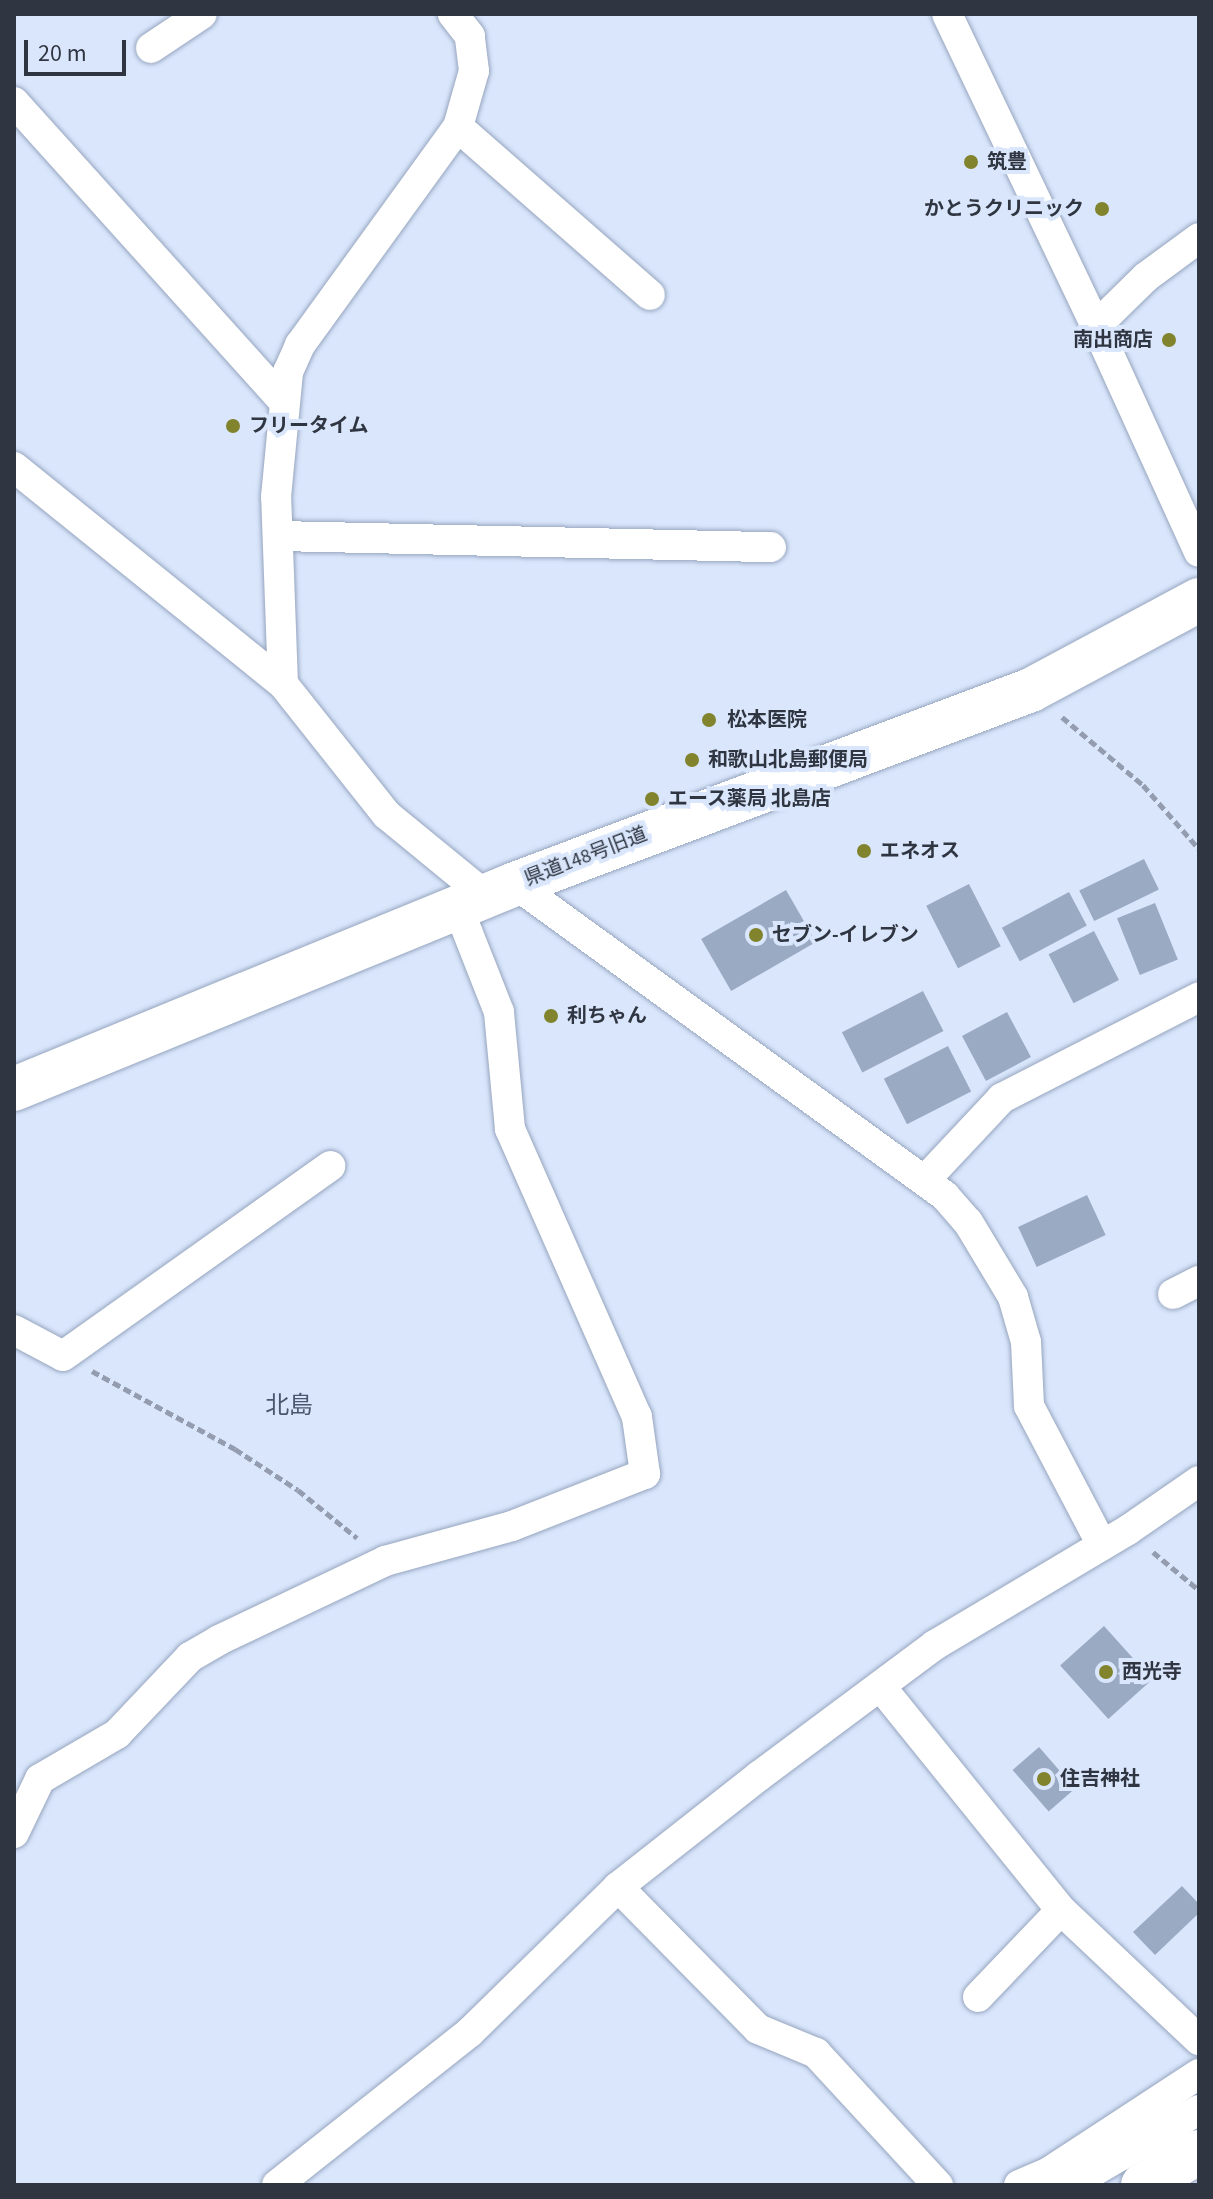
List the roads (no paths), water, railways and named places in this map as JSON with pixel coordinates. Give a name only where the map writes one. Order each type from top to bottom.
[{"type":"street","points":[[151,48],[202,14]]},
{"type":"street","points":[[283,684],[278,536],[283,401],[300,345],[458,127],[474,71],[470,36],[453,14]]},
{"type":"street","points":[[947,14],[1096,326],[1199,552]]},
{"type":"street","points":[[14,102],[283,401]]},
{"type":"street","points":[[458,127],[650,295]]},
{"type":"street","points":[[1096,326],[1146,277],[1199,238]]},
{"type":"street","points":[[14,467],[283,684],[387,815],[486,896],[926,1179],[968,1222],[1013,1297],[1026,1342],[1029,1406],[1115,1538]]},
{"type":"street","points":[[278,536],[771,547]]},
{"type":"street","name":"県道148号旧道","points":[[14,1089],[486,896],[1031,690],[1199,600]]},
{"type":"street","points":[[14,1833],[40,1779],[117,1734],[190,1657],[385,1561],[512,1526],[645,1474],[637,1417],[510,1129],[486,896]]},
{"type":"street","points":[[926,1179],[1002,1098],[1199,997]]},
{"type":"street","points":[[14,1330],[63,1356],[330,1166]]},
{"type":"street","points":[[277,2185],[470,2032],[618,1887],[935,1645],[1115,1538],[1199,1481]]},
{"type":"street","points":[[881,1687],[1061,1910],[1199,2040]]},
{"type":"street","points":[[618,1887],[758,2029],[816,2053],[938,2185]]},
{"type":"street","points":[[978,1997],[1061,1910]]},
{"type":"street","points":[[1019,2185],[1049,2172],[1199,2074]]},
{"type":"street","points":[[1070,2185],[1199,2110]]},
{"type":"street","points":[[1143,2185],[1199,2152]]},
{"type":"place","name":"筑豊","points":[[971,162]]},
{"type":"place","name":"かとうクリニック","points":[[1102,209]]},
{"type":"place","name":"南出商店","points":[[1169,340]]},
{"type":"place","name":"フリータイム","points":[[233,426]]},
{"type":"place","name":"松本医院","points":[[709,720]]},
{"type":"place","name":"和歌山北島郵便局","points":[[692,760]]},
{"type":"place","name":"エース薬局 北島店","points":[[652,799]]},
{"type":"place","name":"エネオス","points":[[864,851]]},
{"type":"place","name":"セブン-イレブン","points":[[756,935]]},
{"type":"place","name":"利ちゃん","points":[[551,1016]]},
{"type":"place","name":"西光寺","points":[[1106,1672]]},
{"type":"place","name":"住吉神社","points":[[1044,1779]]},
{"type":"district","name":"北島","points":[[289,1406]]}]
